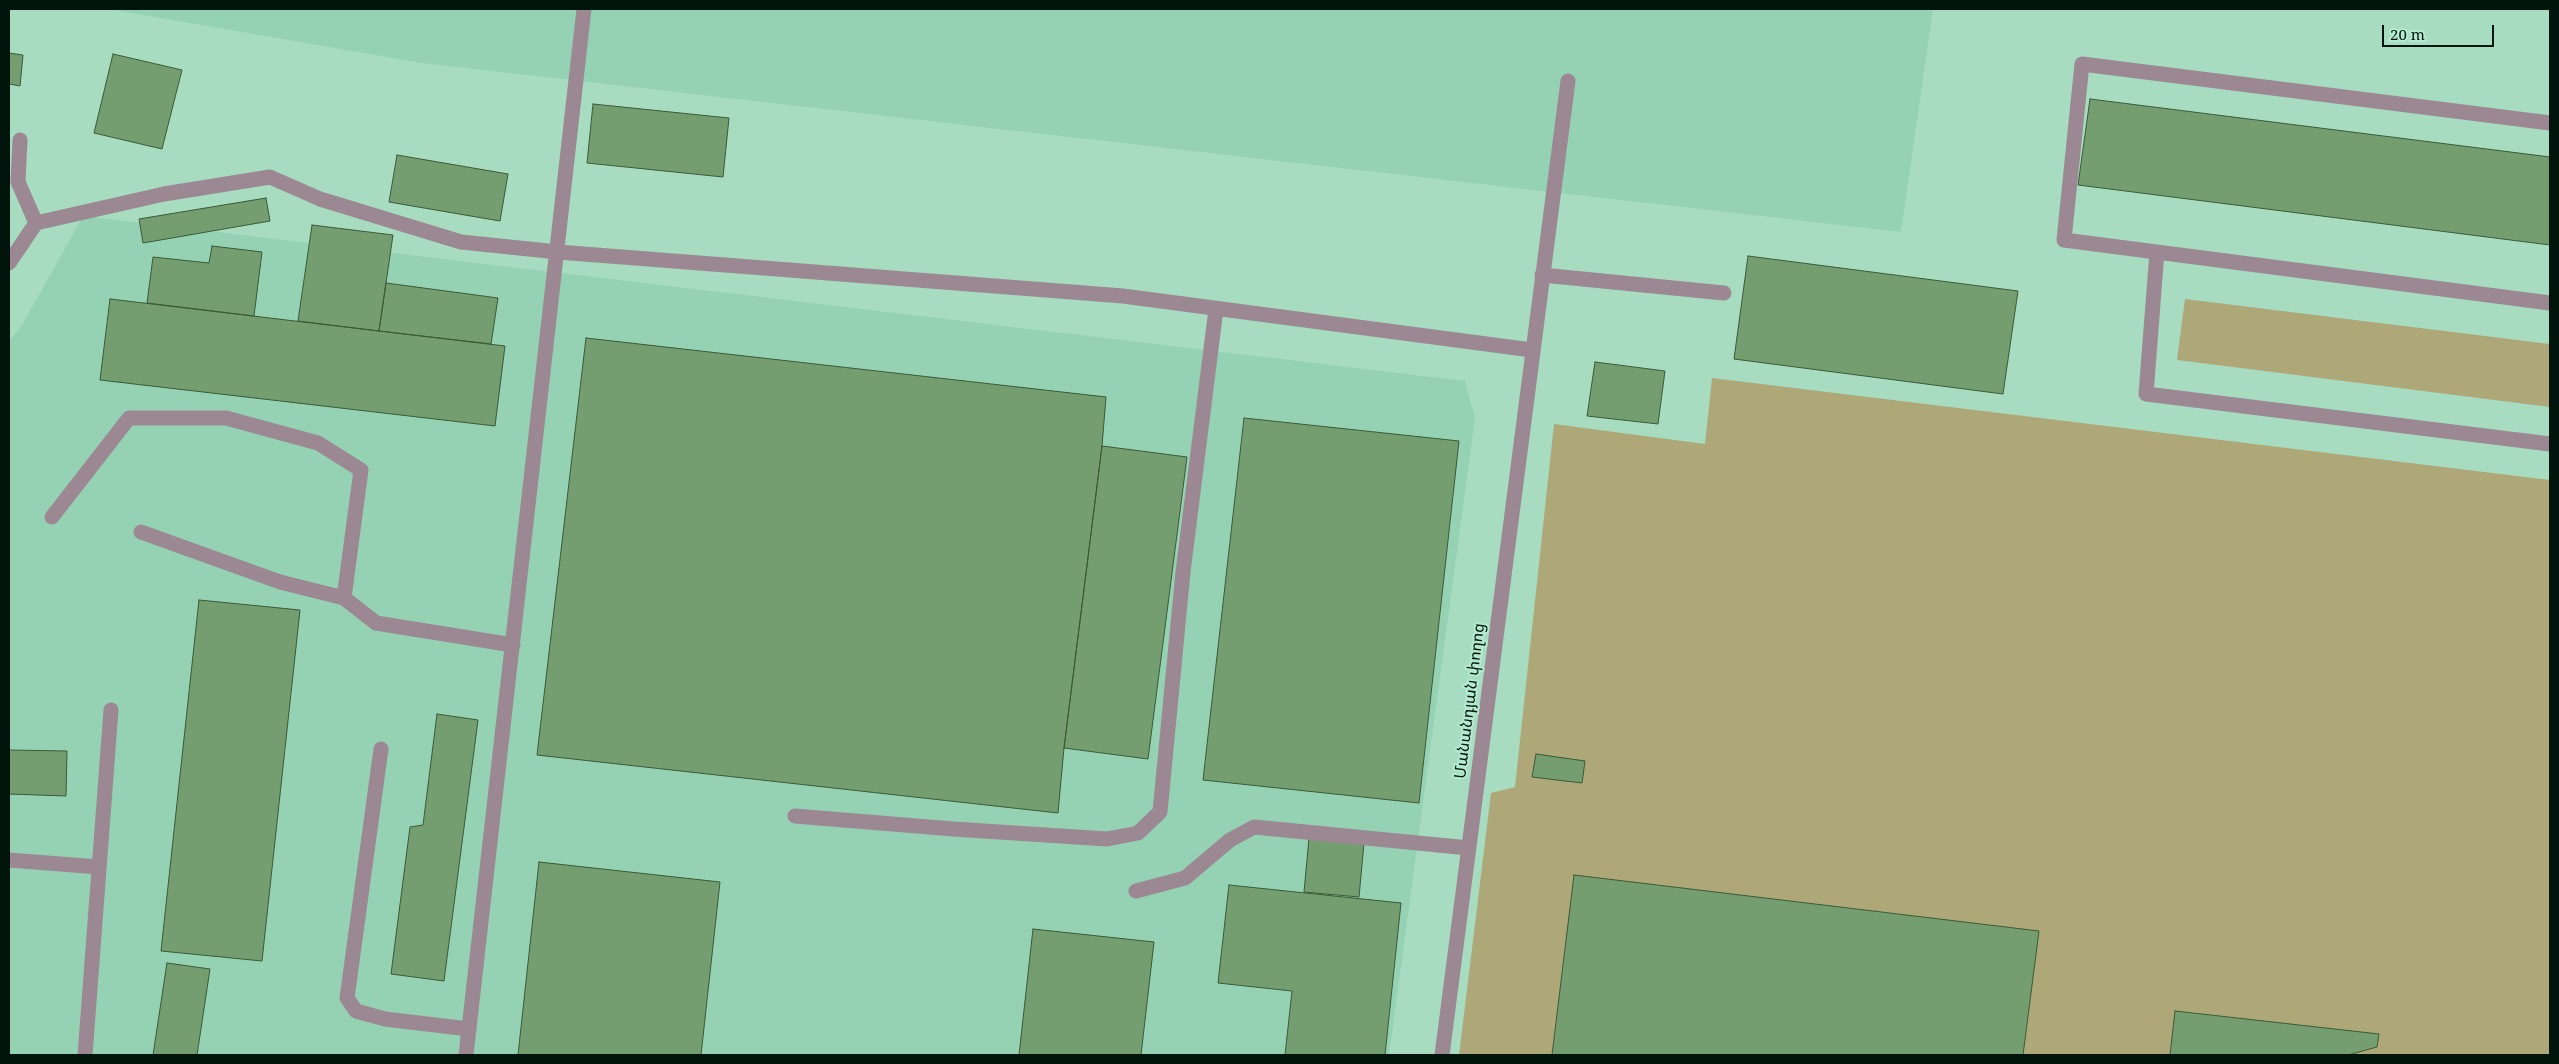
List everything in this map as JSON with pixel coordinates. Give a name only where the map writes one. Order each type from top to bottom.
[{"type":"street","points":[[466,1055],[584,9]]},
{"type":"street","points":[[2550,123],[2082,64],[2064,240],[2550,303]]},
{"type":"street","name":"Մանանդյան փողոց","points":[[1442,1055],[1568,81]]},
{"type":"street","points":[[20,140],[18,182],[36,222]]},
{"type":"street","points":[[9,263],[36,222],[164,194],[270,177],[320,199],[461,242],[558,252],[1124,296],[1532,350]]},
{"type":"street","points":[[2157,252],[2146,394],[2550,444]]},
{"type":"street","points":[[1542,275],[1724,293]]},
{"type":"street","points":[[795,816],[953,830],[1107,839],[1138,833],[1160,812],[1182,572],[1216,309]]},
{"type":"street","points":[[52,517],[128,418],[226,418],[318,443],[361,470],[344,598]]},
{"type":"street","points":[[141,532],[280,582],[344,598],[376,623],[513,645]]},
{"type":"street","points":[[85,1055],[111,710]]},
{"type":"street","points":[[381,749],[347,998],[356,1012],[385,1019],[469,1029]]},
{"type":"street","points":[[1136,891],[1185,878],[1230,840],[1254,827],[1469,848]]},
{"type":"street","points":[[9,860],[99,867]]},
{"type":"shaded area","points":[[108,9],[1933,9],[1901,232],[422,63]]},
{"type":"shaded area","points":[[83,216],[1465,381],[1475,418],[1389,1055],[9,1055],[9,341],[21,327]]},
{"type":"shaded area","points":[[2185,299],[2550,344],[2550,407],[2177,360]]},
{"type":"shaded area","points":[[1712,378],[2550,480],[2550,1055],[1459,1055],[1491,793],[1515,787],[1554,424],[1705,444]]},
{"type":"building","points":[[9,53],[23,55],[20,86],[9,84]]},
{"type":"building","points":[[113,54],[182,70],[162,149],[94,133]]},
{"type":"building","points":[[2090,99],[2550,157],[2550,245],[2078,185]]},
{"type":"building","points":[[593,104],[729,118],[723,177],[587,163]]},
{"type":"building","points":[[397,155],[508,174],[500,221],[389,202]]},
{"type":"building","points":[[266,198],[270,221],[143,243],[139,219]]},
{"type":"building","points":[[312,225],[393,235],[379,331],[298,321]]},
{"type":"building","points":[[212,246],[262,252],[254,316],[147,303],[153,257],[209,263]]},
{"type":"building","points":[[1748,256],[2018,291],[2003,394],[1734,359]]},
{"type":"building","points":[[386,283],[498,298],[491,344],[379,331]]},
{"type":"building","points":[[110,299],[505,346],[495,426],[100,380]]},
{"type":"building","points":[[586,338],[1106,397],[1102,446],[1064,748],[1058,813],[537,755]]},
{"type":"building","points":[[1595,362],[1665,371],[1658,424],[1587,416]]},
{"type":"building","points":[[1244,418],[1459,441],[1419,803],[1203,780]]},
{"type":"building","points":[[1102,446],[1187,457],[1148,759],[1064,748]]},
{"type":"building","points":[[199,600],[300,610],[262,961],[161,951]]},
{"type":"building","points":[[437,714],[478,720],[444,981],[391,974],[410,827],[423,825]]},
{"type":"building","points":[[9,750],[67,751],[66,796],[9,794]]},
{"type":"building","points":[[1536,754],[1585,761],[1582,783],[1532,777]]},
{"type":"building","points":[[1309,838],[1364,843],[1359,897],[1304,892]]},
{"type":"building","points":[[539,862],[720,882],[701,1055],[518,1055]]},
{"type":"building","points":[[1574,875],[2039,931],[2023,1055],[1552,1055]]},
{"type":"building","points":[[1229,885],[1401,903],[1385,1055],[1285,1055],[1292,991],[1218,983]]},
{"type":"building","points":[[1033,929],[1154,942],[1141,1055],[1019,1055]]},
{"type":"building","points":[[167,963],[210,969],[197,1055],[153,1055]]},
{"type":"building","points":[[2175,1011],[2379,1034],[2377,1047],[2348,1055],[2170,1055]]}]
